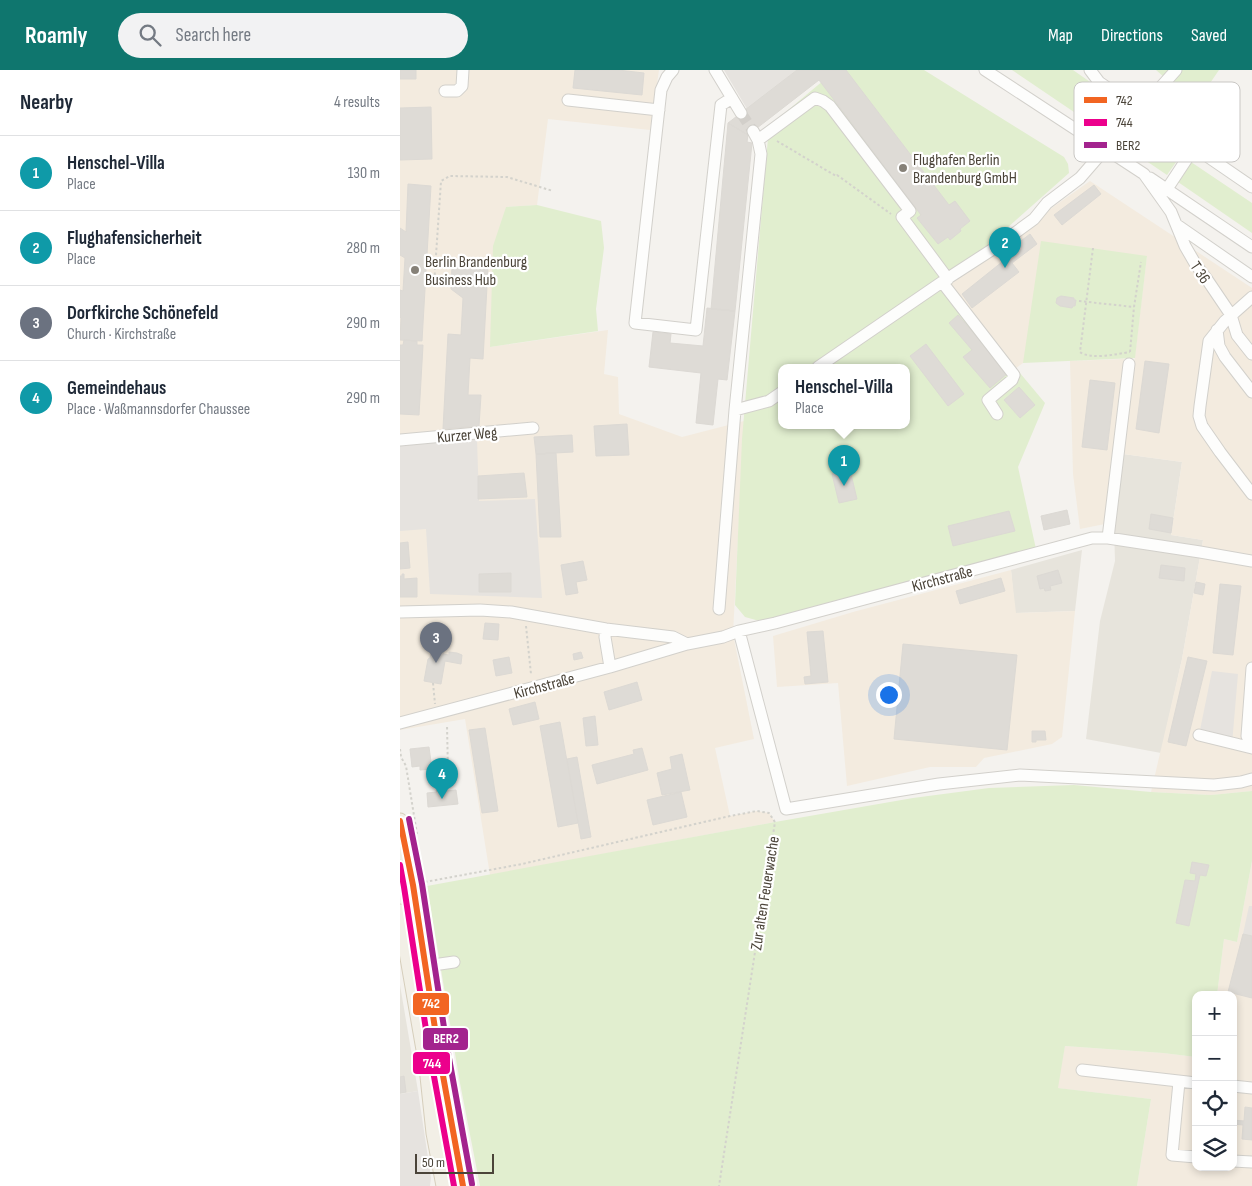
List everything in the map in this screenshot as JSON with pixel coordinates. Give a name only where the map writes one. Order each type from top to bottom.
[{"type":"main road","points":[[400,821],[413,885],[438,1048],[463,1186]]},
{"type":"main road","points":[[400,912],[406,966],[427,1067],[434,1133],[444,1186]]},
{"type":"street","points":[[445,91],[457,91],[462,86],[463,70]]},
{"type":"street","points":[[673,70],[667,77],[661,90],[635,323],[696,330],[722,105],[732,98]]},
{"type":"street","points":[[715,70],[741,112]]},
{"type":"street","points":[[985,70],[1074,127]]},
{"type":"street","points":[[1090,70],[1099,82]]},
{"type":"street","points":[[1165,82],[1176,70]]},
{"type":"street","points":[[719,609],[735,410],[761,154],[759,135],[815,98],[830,106],[910,211],[902,217],[1014,375],[1012,380],[988,400],[997,414]]},
{"type":"street","points":[[568,100],[659,110]]},
{"type":"street","points":[[822,364],[993,249],[1034,219],[1048,203],[1080,178],[1094,162]]},
{"type":"street","points":[[1126,162],[1252,246]]},
{"type":"street","points":[[1167,189],[1185,162]]},
{"type":"street","points":[[1215,162],[1252,187]]},
{"type":"street","name":"T 36","points":[[1144,174],[1171,212],[1185,246],[1231,315],[1237,335],[1252,354]]},
{"type":"street","points":[[1177,226],[1252,277]]},
{"type":"street","points":[[1252,298],[1231,315],[1209,341],[1199,416],[1202,426],[1252,494]]},
{"type":"street","points":[[1217,330],[1220,346],[1225,357],[1252,392]]},
{"type":"street","points":[[1108,538],[1129,364]]},
{"type":"street","points":[[735,410],[769,401],[778,395]]},
{"type":"street","name":"Kurzer Weg","points":[[400,440],[533,428]]},
{"type":"street","name":"Kirchstraße","points":[[400,723],[610,667],[687,644],[723,637],[739,631],[783,621],[1092,538],[1108,538],[1252,561]]},
{"type":"street","points":[[400,612],[480,610],[511,612],[606,629],[673,637],[687,644]]},
{"type":"street","points":[[606,629],[605,637],[610,667]]},
{"type":"street","points":[[739,631],[786,809],[938,784],[1020,775],[1214,785],[1252,779]]},
{"type":"street","points":[[1252,668],[1247,736],[1252,748]]},
{"type":"street","points":[[1199,735],[1252,748]]},
{"type":"street","points":[[406,966],[426,966],[454,962]]},
{"type":"street","points":[[1082,1070],[1192,1083]]},
{"type":"street","points":[[1179,1082],[1172,1155],[1192,1157]]},
{"type":"street","points":[[1237,1086],[1252,1088]]},
{"type":"street","points":[[1237,1160],[1252,1162]]},
{"type":"path","points":[[759,135],[837,175],[897,218],[902,217]]},
{"type":"path","points":[[434,285],[441,181],[450,176],[507,177],[553,191]]},
{"type":"path","points":[[1093,248],[1080,352],[1085,356],[1114,355],[1130,352]]},
{"type":"path","points":[[1129,364],[1134,307],[1141,262]]},
{"type":"path","points":[[1079,301],[1134,307]]},
{"type":"path","points":[[526,624],[531,674]]},
{"type":"path","points":[[433,683],[435,705],[438,713]]},
{"type":"path","points":[[437,792],[434,774],[448,772],[447,725]]},
{"type":"path","name":"Zur alten Feuerwache","points":[[413,885],[522,864],[730,816],[757,811],[769,813],[775,822],[719,1186]]},
{"type":"shaded area","points":[[400,70],[659,70],[650,130],[548,119],[537,205],[506,207],[490,347],[608,330],[604,374],[618,377],[619,414],[682,437],[744,421],[733,634],[754,739],[715,748],[730,816],[757,811],[769,813],[775,822],[490,875],[465,719],[400,730]]},
{"type":"shaded area","points":[[724,70],[797,70],[747,109]]},
{"type":"shaded area","points":[[1090,181],[1252,288],[1252,791],[1211,795],[1151,792],[1182,659],[1203,540],[1171,535],[1182,462],[1123,454],[1147,256],[1016,368],[945,283]]},
{"type":"shaded area","points":[[1124,359],[1105,524],[1080,529],[1073,474],[1070,361]]},
{"type":"shaded area","points":[[477,439],[479,501],[535,499],[542,598],[430,594],[426,529],[400,531],[400,446]]},
{"type":"shaded area","points":[[1123,454],[1182,462],[1171,535],[1203,540],[1182,659],[1161,753],[1086,739],[1100,621],[1115,561],[1114,527]]},
{"type":"shaded area","points":[[1082,550],[1075,611],[1015,613],[1011,570]]},
{"type":"shaded area","points":[[1011,570],[1016,613],[1075,611],[1062,737],[1052,744],[984,758],[976,767],[930,767],[847,786],[838,683],[777,687],[773,636],[853,612]]},
{"type":"shaded area","points":[[1212,671],[1238,674],[1232,744],[1199,735]]},
{"type":"shaded area","points":[[1252,861],[1252,1186],[1137,1186],[1151,1099],[1057,1088],[1065,1046],[1192,1057],[1192,1171],[1237,1171],[1237,991],[1218,991],[1224,939],[1237,942]]},
{"type":"shaded area","points":[[1249,906],[1252,906],[1252,936],[1243,934]]},
{"type":"shaded area","points":[[400,985],[418,1091],[400,1094]]},
{"type":"shaded area","points":[[418,1091],[431,1178],[430,1186],[400,1186],[400,1094]]},
{"type":"green space","points":[[836,70],[924,70],[1064,157],[1068,164],[1069,173],[945,283],[1045,403],[1018,467],[1036,549],[763,622],[745,617],[735,605],[742,439],[769,126]]},
{"type":"green space","points":[[1012,70],[1073,70],[1090,82],[1074,82],[1074,112]]},
{"type":"green space","points":[[1156,70],[1219,70],[1211,82],[1170,82]]},
{"type":"green space","points":[[1148,162],[1176,162],[1167,175]]},
{"type":"green space","points":[[1191,162],[1252,203],[1252,233],[1178,182]]},
{"type":"green space","points":[[537,205],[601,221],[604,248],[596,309],[598,331],[490,347],[493,246],[506,207]]},
{"type":"green space","points":[[1041,241],[1147,256],[1135,358],[1023,363]]},
{"type":"green space","points":[[1074,785],[1211,795],[1252,791],[1252,861],[1237,942],[1224,939],[1218,991],[1192,991],[1192,1057],[1065,1046],[1058,1088],[1151,1099],[1137,1186],[480,1186],[460,1083],[427,886],[775,822],[913,798],[989,788]]},
{"type":"building","points":[[400,70],[416,70],[416,79],[400,79]]},
{"type":"building","points":[[575,70],[618,70],[644,73],[642,95],[573,88]]},
{"type":"building","name":"Flughafen Berlin Brandenburg GmbH","points":[[797,70],[846,70],[949,205],[955,201],[970,221],[960,229],[961,231],[950,240],[948,237],[938,244],[917,218],[921,215],[819,80],[748,135],[728,123]]},
{"type":"building","points":[[431,107],[432,159],[400,160],[400,108]]},
{"type":"building","points":[[728,123],[748,135],[747,142],[752,143],[735,311],[711,309]]},
{"type":"building","name":"Berlin Brandenburg Business Hub","points":[[408,184],[431,186],[422,341],[400,340],[400,290],[403,291],[405,258],[400,255],[400,228],[406,232]]},
{"type":"building","points":[[1094,185],[1101,194],[1062,225],[1054,215]]},
{"type":"building","points":[[1030,234],[1037,244],[1012,263],[1019,272],[972,308],[962,294],[1007,258],[1004,254]]},
{"type":"building","points":[[452,266],[488,268],[483,359],[470,358],[468,395],[481,395],[479,426],[443,429],[448,334],[461,335],[463,298],[451,289]]},
{"type":"building","points":[[1061,296],[1074,298],[1076,300],[1075,306],[1072,308],[1060,306],[1056,303],[1057,298]]},
{"type":"building","points":[[707,308],[735,311],[727,380],[718,379],[713,425],[696,423],[701,373],[649,367],[653,332],[671,334],[670,343],[703,346]]},
{"type":"building","points":[[958,315],[1008,373],[990,388],[963,357],[972,350],[949,323]]},
{"type":"building","points":[[404,340],[417,341],[417,345],[423,345],[419,415],[400,414],[400,345],[403,345]]},
{"type":"building","points":[[926,344],[964,394],[948,406],[910,356]]},
{"type":"building","points":[[1145,361],[1169,364],[1159,433],[1136,429]]},
{"type":"building","points":[[1090,380],[1115,383],[1107,450],[1082,447]]},
{"type":"building","points":[[1019,387],[1035,405],[1020,418],[1004,400]]},
{"type":"building","points":[[627,424],[629,455],[596,456],[594,426]]},
{"type":"building","points":[[572,435],[573,452],[536,454],[534,437]]},
{"type":"building","points":[[556,453],[561,537],[540,537],[536,454]]},
{"type":"building","points":[[850,470],[857,499],[839,503],[832,474]]},
{"type":"building","points":[[524,473],[527,497],[478,499],[478,476]]},
{"type":"building","points":[[1067,510],[1070,524],[1044,530],[1041,516]]},
{"type":"building","points":[[1009,511],[1015,531],[953,546],[948,526]]},
{"type":"building","points":[[1151,514],[1173,518],[1171,533],[1149,529]]},
{"type":"building","points":[[408,542],[410,568],[400,569],[400,543]]},
{"type":"building","points":[[583,561],[587,580],[576,582],[578,593],[566,595],[561,565]]},
{"type":"building","points":[[1161,565],[1185,568],[1184,581],[1159,578]]},
{"type":"building","points":[[1058,570],[1062,583],[1050,586],[1051,590],[1045,591],[1044,588],[1040,589],[1037,576]]},
{"type":"building","points":[[511,573],[511,592],[479,592],[479,574]]},
{"type":"building","points":[[404,574],[404,579],[417,578],[417,597],[400,597],[400,576]]},
{"type":"building","points":[[1001,578],[1005,591],[960,604],[956,591]]},
{"type":"building","points":[[1196,582],[1205,584],[1203,595],[1194,593]]},
{"type":"building","points":[[1220,584],[1241,586],[1233,655],[1213,653]]},
{"type":"building","points":[[485,623],[499,624],[498,640],[483,639]]},
{"type":"building","points":[[823,631],[828,682],[805,684],[804,677],[811,676],[807,632]]},
{"type":"building","points":[[436,643],[443,645],[443,649],[445,649],[443,654],[449,655],[449,652],[462,655],[461,664],[445,661],[441,684],[424,681],[428,659]]},
{"type":"building","points":[[903,644],[1017,655],[1007,750],[894,739]]},
{"type":"building","points":[[581,652],[583,658],[574,660],[573,654]]},
{"type":"building","points":[[509,657],[512,673],[496,676],[493,660]]},
{"type":"building","points":[[1188,657],[1207,661],[1186,746],[1168,742]]},
{"type":"building","points":[[637,682],[642,700],[609,710],[604,692]]},
{"type":"building","points":[[535,702],[539,719],[513,725],[509,709]]},
{"type":"building","points":[[595,716],[598,745],[586,746],[583,718]]},
{"type":"building","points":[[560,722],[578,823],[558,827],[540,726]]},
{"type":"building","points":[[485,728],[498,811],[482,813],[469,730]]},
{"type":"building","points":[[1032,731],[1045,731],[1046,740],[1032,742]]},
{"type":"building","points":[[429,747],[432,769],[420,770],[420,766],[412,767],[410,749]]},
{"type":"building","points":[[642,748],[648,770],[597,784],[592,765],[634,754],[633,750]]},
{"type":"building","points":[[682,754],[690,790],[662,795],[657,773],[672,769],[670,757]]},
{"type":"building","points":[[577,757],[591,837],[581,839],[567,759]]},
{"type":"building","points":[[456,790],[458,804],[428,807],[427,793]]},
{"type":"building","points":[[681,792],[687,817],[653,825],[647,800]]},
{"type":"building","points":[[1192,862],[1209,865],[1206,876],[1200,875],[1189,926],[1176,923],[1185,880],[1195,881],[1196,874],[1190,873]]},
{"type":"building","points":[[1243,934],[1252,936],[1252,998],[1237,994],[1237,991],[1228,991]]},
{"type":"building","points":[[404,1076],[406,1092],[400,1093],[400,1077]]},
{"type":"building","points":[[1245,1107],[1252,1108],[1252,1140],[1242,1139],[1243,1125],[1237,1124],[1237,1120],[1244,1121]]},
{"type":"tunnel","points":[[741,113],[753,131]]},
{"type":"transit line","name":"BER2","points":[[409,819],[422,884],[447,1047],[472,1184]]},
{"type":"transit line","name":"742","points":[[400,821],[413,885],[438,1048],[463,1186]]},
{"type":"transit line","name":"744","points":[[400,865],[429,1049],[454,1186]]},
{"type":"place","name":"Flughafen Berlin Brandenburg GmbH","points":[[903,168]]},
{"type":"place","name":"Flughafensicherheit","points":[[1005,268]]},
{"type":"place","name":"Berlin Brandenburg Business Hub","points":[[415,270]]},
{"type":"place","name":"Henschel-Villa","points":[[844,486]]},
{"type":"place","name":"Dorfkirche Schönefeld","points":[[436,663]]},
{"type":"place","name":"Gemeindehaus","points":[[442,799]]}]
